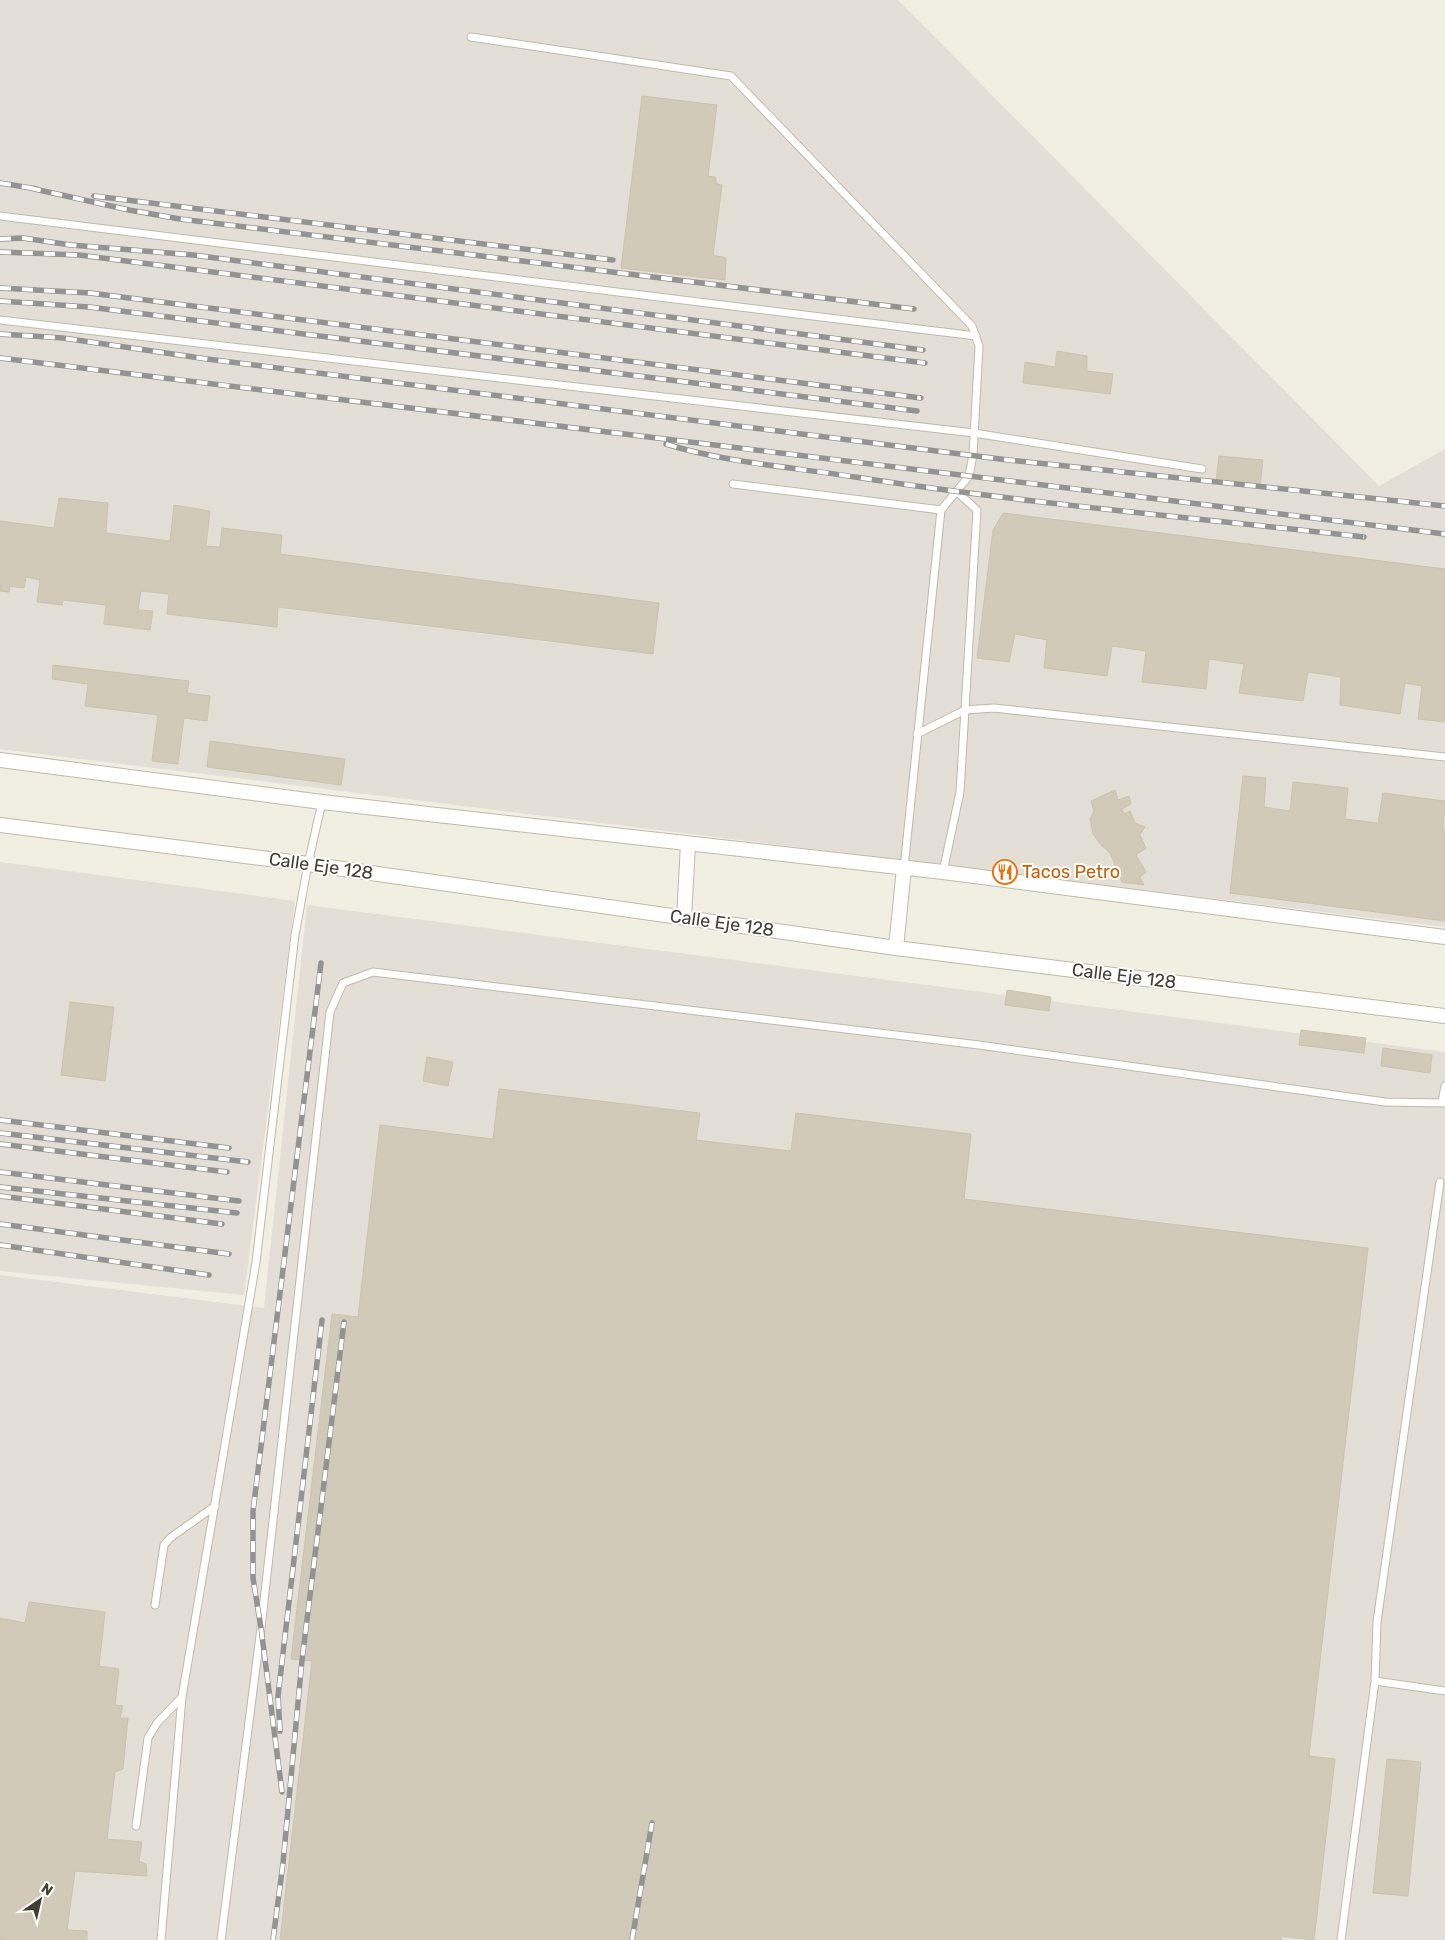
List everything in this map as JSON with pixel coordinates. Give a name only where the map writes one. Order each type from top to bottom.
[{"type":"street","points":[[0,760],[322,802],[943,872],[1445,937]]},
{"type":"street","name":"Calle Eje 128","points":[[0,825],[308,864],[896,948],[1445,1016]]},
{"type":"street","points":[[684,918],[688,844]]},
{"type":"street","points":[[896,948],[904,868]]},
{"type":"lane","points":[[471,37],[731,76],[972,326],[979,346],[974,434],[969,476],[941,510],[904,868]]},
{"type":"lane","points":[[0,216],[976,336]]},
{"type":"lane","points":[[0,320],[974,434],[1202,469]]},
{"type":"lane","points":[[733,484],[941,510]]},
{"type":"lane","points":[[943,872],[960,792],[977,510],[957,492]]},
{"type":"lane","points":[[917,734],[965,710],[994,708],[1445,758]]},
{"type":"lane","points":[[161,1940],[182,1697],[256,1262],[295,935],[322,802]]},
{"type":"lane","points":[[221,1940],[262,1628],[330,1012],[343,983],[373,972],[979,1045],[1386,1102],[1443,1103],[1445,1086]]},
{"type":"lane","points":[[1341,1940],[1375,1681],[1377,1622],[1440,1182]]},
{"type":"lane","points":[[155,1605],[164,1545],[170,1538],[215,1506]]},
{"type":"lane","points":[[1375,1681],[1445,1692]]},
{"type":"lane","points":[[136,1826],[148,1738],[157,1724],[182,1697]]},
{"type":"shaded area","points":[[0,0],[898,0],[1379,486],[1445,449],[1445,927],[0,749]]},
{"type":"shaded area","points":[[0,862],[295,901],[244,1295],[0,1271]]},
{"type":"shaded area","points":[[307,905],[1445,1052],[1445,1940],[0,1940],[0,1275],[264,1308]]},
{"type":"building","points":[[642,96],[717,105],[708,176],[715,177],[717,184],[722,185],[713,255],[726,258],[725,280],[621,268]]},
{"type":"building","points":[[1057,351],[1087,356],[1087,371],[1113,374],[1110,394],[1023,383],[1025,362],[1055,367]]},
{"type":"building","points":[[1219,456],[1263,460],[1260,487],[1216,482]]},
{"type":"building","points":[[59,498],[108,503],[106,533],[170,541],[174,505],[210,511],[206,546],[220,547],[222,528],[282,535],[280,554],[659,603],[653,654],[278,607],[277,627],[167,614],[169,594],[141,591],[138,610],[153,611],[150,630],[104,624],[106,605],[63,600],[62,605],[37,602],[40,580],[26,577],[24,588],[10,586],[9,592],[0,591],[0,521],[54,528]]},
{"type":"building","points":[[1003,513],[1445,569],[1445,722],[1418,719],[1422,686],[1405,683],[1400,714],[1340,705],[1341,677],[1308,672],[1303,701],[1239,693],[1244,664],[1209,659],[1206,689],[1142,682],[1146,651],[1112,646],[1107,676],[1044,668],[1047,640],[1015,634],[1009,662],[977,658],[993,530]]},
{"type":"building","points":[[53,665],[189,681],[187,693],[210,696],[207,721],[184,718],[178,764],[152,761],[158,715],[85,706],[88,684],[52,679]]},
{"type":"building","points":[[210,741],[345,759],[341,785],[207,767]]},
{"type":"building","points":[[1243,776],[1266,778],[1264,807],[1290,811],[1293,782],[1348,788],[1345,819],[1378,823],[1383,793],[1445,801],[1443,830],[1445,830],[1445,921],[1230,893]]},
{"type":"building","points":[[1115,790],[1118,800],[1129,796],[1131,804],[1122,809],[1124,814],[1130,811],[1135,823],[1145,827],[1140,835],[1146,848],[1136,855],[1146,872],[1140,877],[1144,885],[1122,882],[1110,853],[1093,834],[1090,819],[1094,811],[1091,801]]},
{"type":"building","points":[[1007,990],[1051,997],[1049,1011],[1005,1005]]},
{"type":"building","points":[[70,1002],[114,1007],[105,1081],[61,1075]]},
{"type":"building","points":[[1301,1030],[1366,1038],[1364,1053],[1299,1045]]},
{"type":"building","points":[[1383,1048],[1432,1055],[1430,1073],[1381,1066]]},
{"type":"building","points":[[427,1057],[453,1062],[448,1086],[423,1081]]},
{"type":"building","points":[[499,1089],[700,1113],[696,1140],[791,1151],[796,1113],[971,1134],[964,1199],[1368,1248],[1309,1756],[1335,1759],[1314,1940],[1281,1936],[1281,1940],[280,1940],[312,1661],[291,1659],[332,1314],[358,1317],[380,1125],[493,1139]]},
{"type":"building","points":[[29,1602],[105,1612],[99,1666],[119,1669],[115,1705],[123,1706],[120,1718],[128,1718],[123,1769],[115,1772],[107,1839],[142,1842],[139,1861],[146,1864],[147,1876],[75,1871],[67,1930],[87,1931],[87,1940],[0,1940],[0,1618],[25,1623]]},
{"type":"building","points":[[1387,1759],[1421,1762],[1408,1896],[1373,1893]]},
{"type":"railway","points":[[0,183],[37,189]]},
{"type":"railway","points":[[30,188],[129,210],[180,219],[914,309]]},
{"type":"railway","points":[[94,196],[613,260]]},
{"type":"railway","points":[[0,239],[23,238],[71,245],[193,255],[923,350]]},
{"type":"railway","points":[[0,252],[79,255],[925,363]]},
{"type":"railway","points":[[0,288],[90,293],[921,398]]},
{"type":"railway","points":[[0,301],[89,307],[917,411]]},
{"type":"railway","points":[[0,334],[63,338],[207,359],[1008,460],[1445,506]]},
{"type":"railway","points":[[0,358],[1445,534]]},
{"type":"railway","points":[[666,444],[712,456],[918,486],[1364,537]]},
{"type":"railway","points":[[282,1792],[253,1578],[253,1511],[321,963]]},
{"type":"railway","points":[[0,1120],[229,1148]]},
{"type":"railway","points":[[0,1133],[248,1162]]},
{"type":"railway","points":[[0,1144],[227,1172]]},
{"type":"railway","points":[[0,1172],[239,1201]]},
{"type":"railway","points":[[0,1187],[237,1213]]},
{"type":"railway","points":[[0,1196],[222,1224]]},
{"type":"railway","points":[[0,1224],[229,1254]]},
{"type":"railway","points":[[0,1245],[209,1275]]},
{"type":"railway","points":[[280,1731],[278,1696],[322,1320]]},
{"type":"railway","points":[[273,1940],[283,1863],[302,1660],[344,1322]]},
{"type":"railway","points":[[632,1940],[652,1823]]},
{"type":"place","name":"Tacos Petro","points":[[1005,872]]}]
